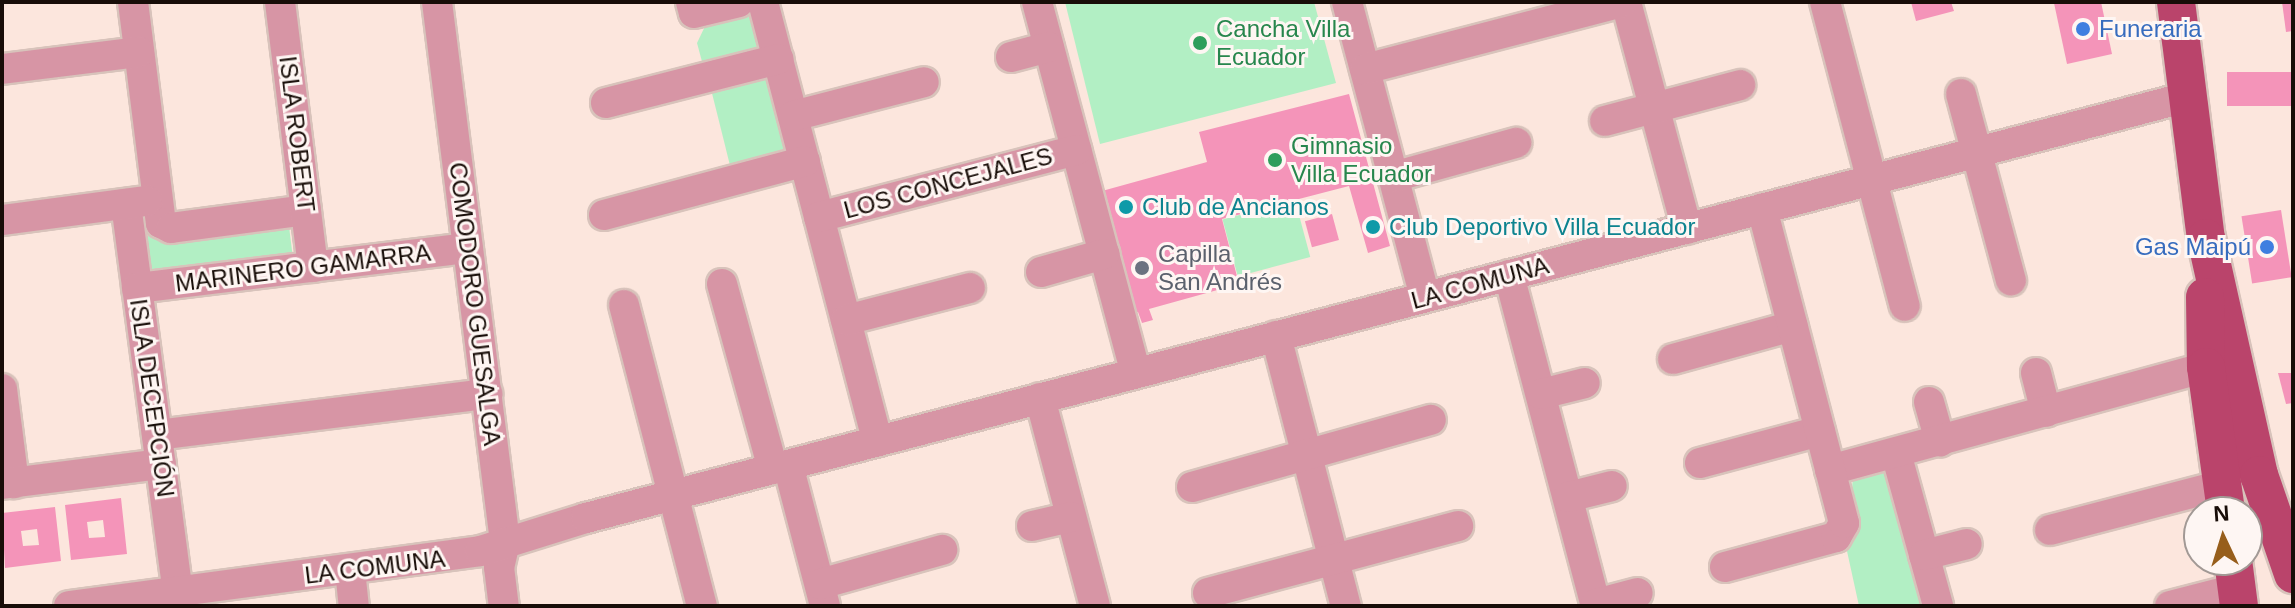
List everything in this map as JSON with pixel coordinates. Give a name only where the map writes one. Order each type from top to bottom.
[{"type":"main road","points":[[2176,2],[2206,238],[2259,475],[2293,574]]},
{"type":"main road","points":[[2206,238],[2206,367],[2225,496]]},
{"type":"street","points":[[133,2],[160,213]]},
{"type":"street","name":"ISLA ROBERT","points":[[280,2],[313,267]]},
{"type":"street","name":"COMODORO GUESALGA","points":[[437,2],[505,542],[499,567],[504,606]]},
{"type":"street","points":[[693,8],[739,2]]},
{"type":"street","points":[[763,2],[877,441]]},
{"type":"street","points":[[1037,2],[1136,373]]},
{"type":"street","points":[[1347,2],[1425,297]]},
{"type":"street","points":[[1365,69],[1624,2],[1687,229]]},
{"type":"street","points":[[1825,2],[1905,306]]},
{"type":"street","points":[[1011,57],[1049,47]]},
{"type":"street","points":[[2,69],[139,52]]},
{"type":"street","points":[[606,103],[778,59]]},
{"type":"street","points":[[793,116],[924,82]]},
{"type":"street","points":[[1605,121],[1740,85]]},
{"type":"street","points":[[1961,94],[2011,280]]},
{"type":"street","name":"LA COMUNA","points":[[69,606],[197,596],[350,570],[459,556],[674,494],[2187,97]]},
{"type":"street","points":[[1393,177],[1516,143]]},
{"type":"street","name":"LOS CONCEJALES","points":[[819,217],[1076,150]]},
{"type":"street","points":[[604,215],[805,161]]},
{"type":"street","points":[[2,220],[126,204],[160,213],[306,210]]},
{"type":"street","name":"ISLA DECEPCIÓN","points":[[126,204],[159,450],[197,596]]},
{"type":"street","points":[[1725,567],[1836,537],[1844,523],[1762,209]]},
{"type":"street","name":"MARINERO GAMARRA","points":[[137,288],[468,248]]},
{"type":"street","points":[[1041,272],[1104,254]]},
{"type":"street","points":[[1509,275],[1596,605],[1638,593]]},
{"type":"street","points":[[722,284],[822,595],[942,550]]},
{"type":"street","points":[[846,320],[970,288]]},
{"type":"street","points":[[624,305],[702,606]]},
{"type":"street","points":[[1673,359],[1793,326]]},
{"type":"street","points":[[1276,336],[1346,606]]},
{"type":"street","points":[[1830,470],[2206,367]]},
{"type":"street","points":[[2036,373],[2046,412]]},
{"type":"street","points":[[1541,394],[1585,383]]},
{"type":"street","points":[[2,389],[8,483],[159,450],[487,394]]},
{"type":"street","points":[[1040,398],[1095,606]]},
{"type":"street","points":[[1929,402],[1940,441]]},
{"type":"street","points":[[1192,487],[1431,420]]},
{"type":"street","points":[[1700,463],[1820,431]]},
{"type":"street","points":[[1896,453],[1938,606]]},
{"type":"street","points":[[1568,497],[1612,486]]},
{"type":"street","points":[[2050,530],[2183,506]]},
{"type":"street","points":[[1032,526],[1071,517]]},
{"type":"street","points":[[1208,593],[1458,526]]},
{"type":"street","points":[[1924,555],[1967,544]]},
{"type":"street","points":[[350,570],[354,606]]},
{"type":"street","points":[[2170,606],[2236,585]]},
{"type":"green space","name":"Cancha Villa Ecuador","points":[[1065,2],[1314,2],[1336,83],[1100,144]]},
{"type":"green space","points":[[749,7],[762,55],[704,69],[697,43],[709,18]]},
{"type":"green space","points":[[766,70],[789,162],[733,176],[710,84]]},
{"type":"green space","points":[[1295,200],[1310,257],[1238,276],[1223,219]]},
{"type":"green space","points":[[288,218],[293,259],[145,277],[140,236]]},
{"type":"green space","points":[[1885,461],[1923,606],[1859,606],[1845,542],[1857,535],[1850,519],[1853,475]]},
{"type":"building","points":[[1911,2],[1951,2],[1954,11],[1916,21]]},
{"type":"building","name":"Funeraria","points":[[2101,2],[2112,54],[2067,64],[2054,3]]},
{"type":"building","points":[[2282,2],[2293,2],[2293,31],[2286,32]]},
{"type":"building","points":[[2227,72],[2293,72],[2293,106],[2227,106]]},
{"type":"building","points":[[1349,94],[1390,246],[1368,253],[1349,186],[1222,219],[1239,284],[1149,309],[1153,320],[1142,323],[1138,312],[1134,313],[1102,191],[1207,162],[1199,132]]},
{"type":"building","name":"Gas Maipú","points":[[2281,210],[2292,277],[2252,283],[2241,216]]},
{"type":"building","points":[[1332,214],[1339,240],[1312,247],[1305,221]]},
{"type":"building","points":[[2278,373],[2293,373],[2293,403],[2286,404]]},
{"type":"building","points":[[121,498],[127,554],[71,560],[65,505]],"holes":[[[103,520],[105,537],[89,538],[87,522]]]},
{"type":"building","points":[[55,507],[61,561],[5,568],[2,513]],"holes":[[[37,529],[39,545],[23,546],[21,531]]]},
{"type":"place","name":"Funeraria","points":[[2083,29]]},
{"type":"place","name":"Cancha Villa Ecuador","points":[[1200,43]]},
{"type":"place","name":"Gimnasio Villa Ecuador","points":[[1275,160]]},
{"type":"place","name":"Club de Ancianos","points":[[1126,207]]},
{"type":"place","name":"Club Deportivo Villa Ecuador","points":[[1373,227]]},
{"type":"place","name":"Gas Maipú","points":[[2267,247]]},
{"type":"place","name":"Capilla San Andrés","points":[[1142,268]]}]
